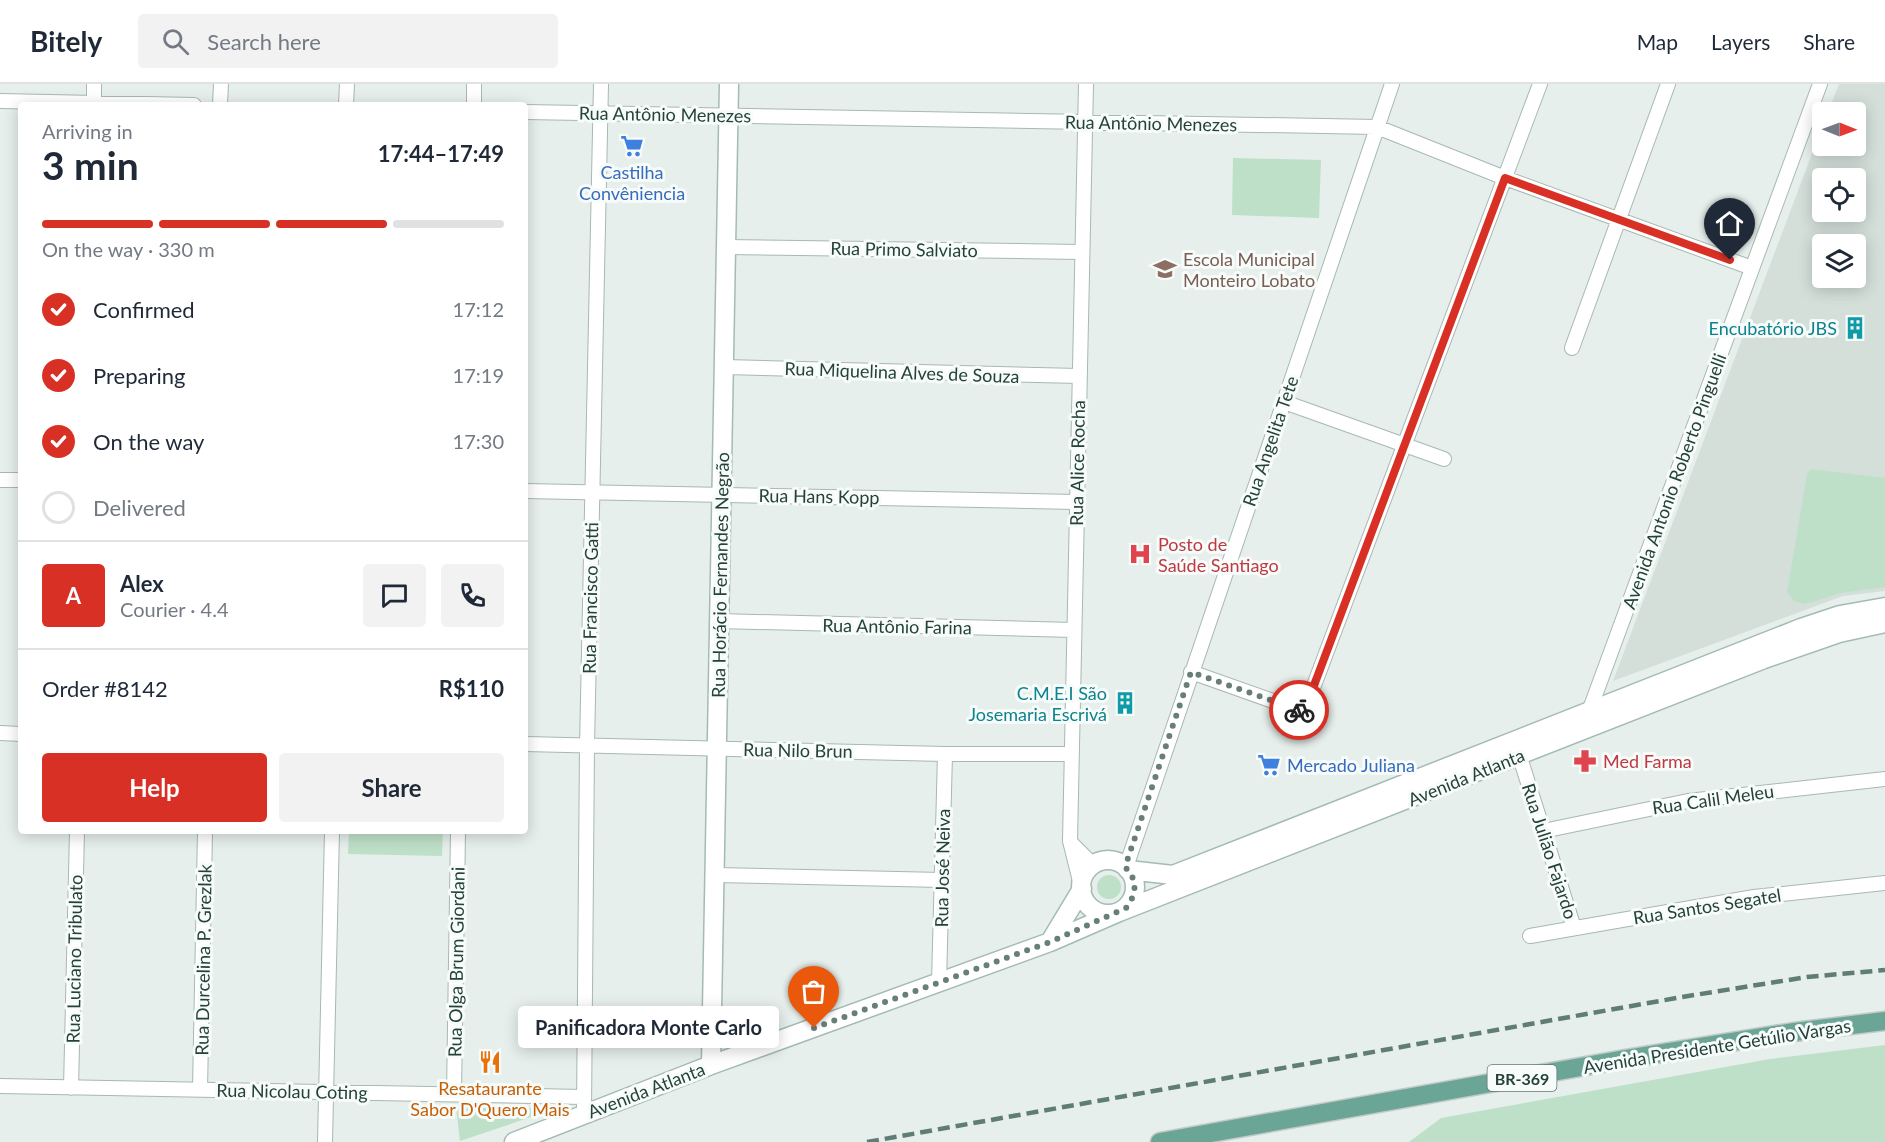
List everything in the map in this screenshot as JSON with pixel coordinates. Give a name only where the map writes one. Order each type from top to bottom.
[{"type":"main road","name":"Avenida Presidente Getúlio Vargas","points":[[1160,1142],[1625,1059],[1794,1032],[1885,1021]]},
{"type":"street","points":[[94,84],[94,102]]},
{"type":"street","points":[[220,84],[220,102]]},
{"type":"street","points":[[346,84],[346,102]]},
{"type":"street","points":[[474,84],[474,102]]},
{"type":"street","name":"Rua Francisco Gatti","points":[[584,1105],[587,746],[601,84]]},
{"type":"street","name":"Rua Horácio Fernandes Negrão","points":[[711,1065],[729,84]]},
{"type":"street","name":"Rua Alice Rocha","points":[[1082,889],[1070,841],[1086,84]]},
{"type":"street","name":"Rua Angelita Tete","points":[[1127,868],[1191,672],[1392,84]]},
{"type":"street","points":[[1191,672],[1304,712],[1540,84]]},
{"type":"street","points":[[1572,348],[1668,84]]},
{"type":"street","name":"Avenida Antonio Roberto Pinguelli","points":[[1590,709],[1820,84]]},
{"type":"street","points":[[0,101],[31,102]]},
{"type":"street","name":"Rua Antônio Menezes","points":[[528,112],[1377,127],[1505,178],[1752,268]]},
{"type":"street","name":"Rua Primo Salviato","points":[[726,247],[1082,252]]},
{"type":"street","name":"Rua Miquelina Alves de Souza","points":[[725,367],[1079,376]]},
{"type":"street","points":[[1284,402],[1444,459]]},
{"type":"street","points":[[0,480],[18,480]]},
{"type":"street","name":"Rua Hans Kopp","points":[[528,491],[1076,502]]},
{"type":"street","name":"Avenida Atlanta","points":[[514,1142],[584,1105],[711,1065],[1050,942],[1517,748],[1590,709],[1801,628],[1840,615],[1885,607]]},
{"type":"street","name":"Rua Antônio Farina","points":[[719,621],[1074,630]]},
{"type":"street","name":"Avenida Atlanta","points":[[1517,748],[1595,727],[1802,645],[1885,623]]},
{"type":"street","points":[[1590,709],[1595,727]]},
{"type":"street","points":[[0,734],[18,734]]},
{"type":"street","name":"Rua Nilo Brun","points":[[528,744],[945,754],[1071,754]]},
{"type":"street","name":"Rua Julião Fajardo","points":[[1517,748],[1574,928]]},
{"type":"street","name":"Rua José Neiva","points":[[939,983],[945,754]]},
{"type":"street","name":"Rua Calil Meleu","points":[[1543,831],[1688,801],[1885,779]]},
{"type":"street","name":"Avenida Atlanta","points":[[1127,868],[1173,875],[1408,792]]},
{"type":"street","name":"Rua Luciano Tribulato","points":[[71,1088],[77,834]]},
{"type":"street","name":"Rua Durcelina P. Grezlak","points":[[200,1090],[205,834]]},
{"type":"street","points":[[325,1142],[332,834]]},
{"type":"street","name":"Rua Olga Brum Giordani","points":[[454,1093],[458,834]]},
{"type":"street","points":[[1070,841],[1093,866]]},
{"type":"street","points":[[1050,942],[1082,889],[1086,872],[1093,866],[1109,861],[1127,868],[1133,877],[1134,893],[1126,908],[1111,914],[1094,910],[1083,898],[1082,889]]},
{"type":"street","points":[[716,875],[942,880]]},
{"type":"street","name":"Rua Santos Segatel","points":[[1530,936],[1754,897],[1885,883]]},
{"type":"street","name":"Rua Nicolau Coting","points":[[0,1086],[454,1093],[584,1105]]},
{"type":"shaded area","points":[[1839,84],[1885,84],[1885,591],[1843,596],[1613,681],[1812,154],[1812,156],[1866,156],[1866,102],[1832,102]]},
{"type":"green space","points":[[1233,158],[1321,160],[1319,218],[1232,215]]},
{"type":"green space","points":[[1811,469],[1885,478],[1885,587],[1841,593],[1805,604],[1794,601],[1787,592],[1807,474]]},
{"type":"green space","points":[[349,834],[443,834],[442,856],[348,854]]},
{"type":"green space","points":[[1109,875],[1118,878],[1121,887],[1118,896],[1109,899],[1100,896],[1097,887],[1100,878]]},
{"type":"green space","points":[[1885,1045],[1885,1142],[1409,1142],[1441,1118],[1770,1059]]},
{"type":"green space","points":[[456,1107],[546,1108],[546,1112],[460,1141]]},
{"type":"railway","points":[[867,1142],[1682,997],[1807,977],[1885,970]]},
{"type":"way so far","points":[[814,1028],[1050,942],[1126,908],[1131,901],[1135,885],[1133,877],[1125,867],[1191,672],[1299,710]]},
{"type":"place","name":"Castilha Convêniencia","points":[[632,146]]},
{"type":"place","name":"Escola Municipal Monteiro Lobato","points":[[1165,269]]},
{"type":"place","name":"Encubatório JBS","points":[[1855,328]]},
{"type":"place","name":"Posto de Saúde Santiago","points":[[1140,554]]},
{"type":"place","name":"C.M.E.I São Josemaria Escrivá","points":[[1125,703]]},
{"type":"place","name":"Med Farma","points":[[1585,761]]},
{"type":"place","name":"Mercado Juliana","points":[[1269,765]]},
{"type":"place","name":"Panificadora Monte Carlo","points":[[814,1028]]},
{"type":"place","name":"Resataurante Sabor D'Quero Mais","points":[[490,1062]]},
{"type":"route","points":[[1299,710],[1304,712],[1505,178],[1730,260]]}]
